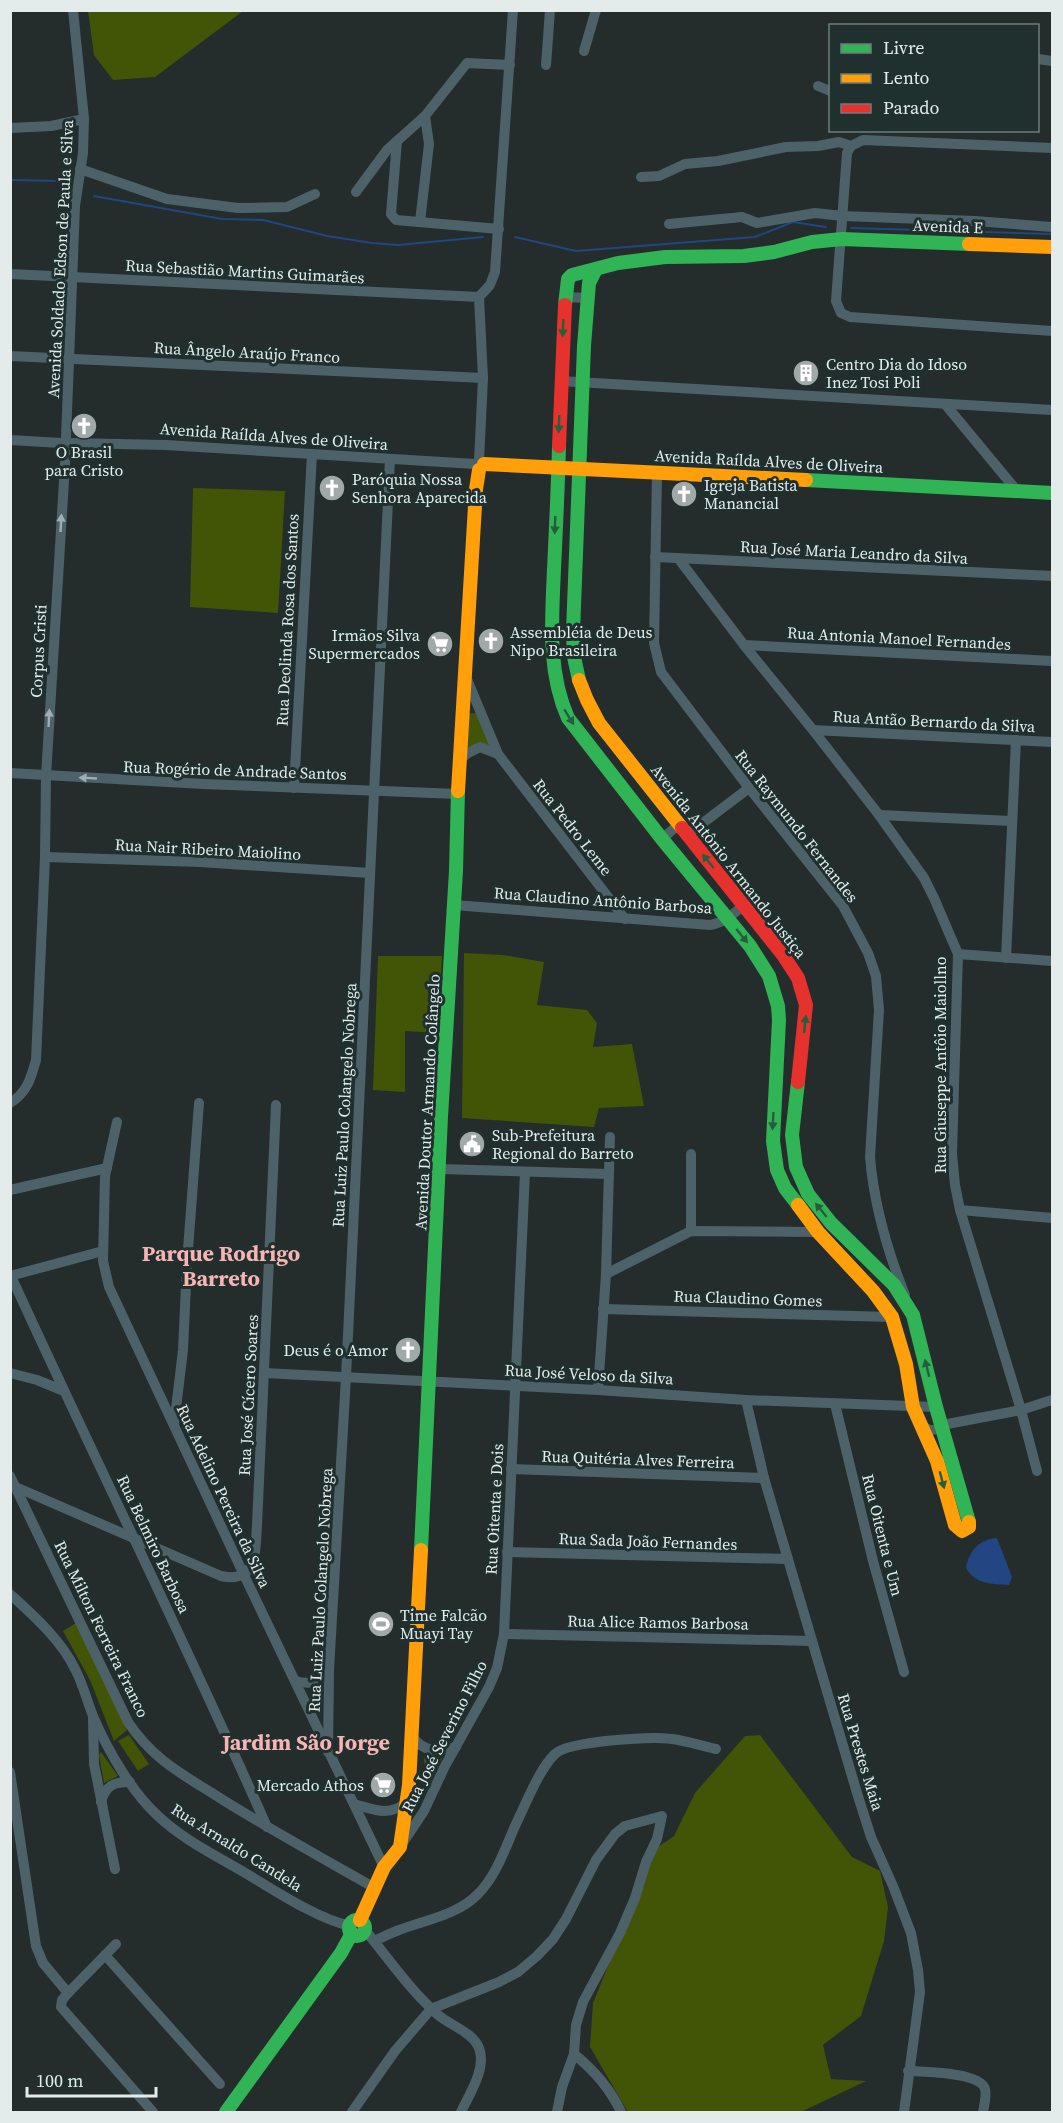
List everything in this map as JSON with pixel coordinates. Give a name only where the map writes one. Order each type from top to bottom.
[{"type":"street","name":"Avenida Soldado Edson de Paula e Silva","points":[[66,443],[75,206],[84,119],[73,10]]},
{"type":"street","points":[[479,297],[490,285],[495,272],[513,10]]},
{"type":"street","points":[[546,65],[550,10]]},
{"type":"street","points":[[584,51],[596,10]]},
{"type":"street","points":[[356,192],[387,150],[426,116],[467,63],[510,65]]},
{"type":"street","points":[[818,86],[829,90]]},
{"type":"street","points":[[420,222],[429,144],[426,116]]},
{"type":"street","points":[[10,128],[51,126],[84,119]]},
{"type":"street","points":[[397,141],[391,214],[396,220],[499,229]]},
{"type":"street","points":[[1053,148],[873,141],[858,142],[851,146],[847,153],[836,301],[841,313],[850,317],[1053,331]]},
{"type":"street","points":[[641,177],[659,176],[685,164],[718,161],[786,147],[818,146],[839,142],[851,146]]},
{"type":"street","points":[[80,169],[166,199],[238,208],[287,207],[315,194]]},
{"type":"street","points":[[669,224],[742,216],[757,223],[815,213],[975,220],[1053,227]]},
{"type":"street","name":"Avenida E","points":[[565,297],[568,279],[579,272],[618,263],[665,257],[744,256],[842,238],[1053,247]]},
{"type":"street","name":"Avenida Antônio Armando Justiça","points":[[596,269],[591,276],[588,298],[582,382],[573,632],[574,661],[580,687],[598,723],[783,955],[804,990],[805,1019],[792,1135],[796,1167],[808,1194],[831,1223],[894,1285],[913,1315],[936,1407],[970,1522],[969,1527],[962,1531],[955,1525],[937,1461],[922,1426]]},
{"type":"street","name":"Rua Sebastião Martins Guimarães","points":[[10,274],[479,297]]},
{"type":"street","name":"Avenida Doutor Armando Colângelo","points":[[400,1847],[407,1802],[412,1736],[458,794],[479,465],[483,378],[479,297]]},
{"type":"street","points":[[588,298],[565,297],[560,381],[552,630],[556,689],[568,718],[662,839],[728,919],[769,976],[776,997],[780,1034],[773,1121],[774,1155],[785,1188],[818,1232],[866,1283],[892,1317],[906,1364],[914,1407],[922,1426],[931,1431],[942,1425],[1021,1410],[1053,1400]]},
{"type":"street","name":"Rua Ângelo Araújo Franco","points":[[10,356],[483,378]]},
{"type":"street","points":[[560,381],[1053,410]]},
{"type":"street","points":[[945,404],[1017,491]]},
{"type":"street","name":"Avenida Raílda Alves de Oliveira","points":[[10,440],[166,445],[479,465],[657,471],[1053,493]]},
{"type":"street","name":"Corpus Cristi","points":[[10,1103],[23,1094],[36,1060],[45,857],[46,776],[66,443]]},
{"type":"street","name":"Rua Deolinda Rosa dos Santos","points":[[294,788],[312,454]]},
{"type":"street","name":"Rua Luiz Paulo Colangelo Nobrega","points":[[328,1752],[329,1670],[346,1377],[390,459]]},
{"type":"street","name":"Rua Raymundo Fernandes","points":[[657,471],[654,643],[661,672],[843,906],[868,953],[876,976],[879,1010],[870,1157],[876,1204],[891,1259],[913,1315]]},
{"type":"street","name":"Rua José Maria Leandro da Silva","points":[[655,556],[1053,576]]},
{"type":"street","name":"Rua Giuseppe Antôio Maiollno","points":[[678,558],[879,815],[924,878],[958,954],[952,1154],[955,1185],[960,1210],[1021,1410],[1037,1472]]},
{"type":"street","name":"Rua Antonia Manoel Fernandes","points":[[744,645],[1053,661]]},
{"type":"street","name":"Rua Pedro Leme","points":[[465,675],[498,754],[625,919]]},
{"type":"street","name":"Rua Antão Bernardo da Silva","points":[[813,730],[1053,742]]},
{"type":"street","points":[[1006,958],[1016,740]]},
{"type":"street","points":[[461,759],[480,747],[498,754]]},
{"type":"street","name":"Rua Rogério de Andrade Santos","points":[[10,773],[458,794]]},
{"type":"street","points":[[662,839],[683,830],[749,788]]},
{"type":"street","points":[[879,815],[1012,821]]},
{"type":"street","name":"Rua Nair Ribeiro Maiolino","points":[[45,857],[200,862],[370,873]]},
{"type":"street","name":"Rua Claudino Antônio Barbosa","points":[[454,905],[710,925],[728,919],[744,905]]},
{"type":"street","points":[[958,954],[1053,961]]},
{"type":"street","points":[[174,1425],[183,1350],[199,1103]]},
{"type":"street","name":"Rua José Cícero Soares","points":[[244,1575],[252,1567],[256,1548],[276,1105]]},
{"type":"street","name":"Rua Adelino Pereira da Silva","points":[[117,1122],[105,1176],[103,1261],[109,1287],[384,1867]]},
{"type":"street","points":[[598,1390],[606,1274],[610,1137]]},
{"type":"street","points":[[691,1154],[691,1231]]},
{"type":"street","points":[[10,1190],[107,1168]]},
{"type":"street","points":[[439,1169],[608,1174]]},
{"type":"street","points":[[515,1386],[525,1172]]},
{"type":"street","points":[[960,1210],[1052,1220]]},
{"type":"street","points":[[606,1274],[691,1231],[818,1232]]},
{"type":"street","points":[[10,1276],[103,1251]]},
{"type":"street","points":[[866,1283],[891,1259]]},
{"type":"street","name":"Rua Belmiro Barbosa","points":[[10,1276],[137,1541],[267,1827]]},
{"type":"street","name":"Rua Claudino Gomes","points":[[603,1309],[892,1317]]},
{"type":"street","name":"Rua José Veloso da Silva","points":[[264,1372],[746,1400],[936,1407]]},
{"type":"street","points":[[10,1373],[37,1380],[64,1391]]},
{"type":"street","name":"Rua Oitenta e Dois","points":[[504,1634],[515,1386]]},
{"type":"street","name":"Rua Prestes Maia","points":[[746,1400],[764,1478],[871,1837],[911,1933],[920,1992],[904,2112]]},
{"type":"street","name":"Rua Oitenta e Um","points":[[835,1404],[873,1561],[904,1672]]},
{"type":"street","name":"Rua Quitéria Alves Ferreira","points":[[511,1469],[764,1478]]},
{"type":"street","name":"Rua Milton Ferreira Franco","points":[[10,1476],[18,1488],[123,1712],[139,1738],[152,1753],[267,1827],[375,1888]]},
{"type":"street","points":[[18,1488],[221,1576],[244,1575]]},
{"type":"street","name":"Rua Sada João Fernandes","points":[[507,1552],[788,1559]]},
{"type":"street","name":"Rua Arnaldo Candela","points":[[10,1594],[16,1604],[58,1642],[70,1659],[110,1751],[130,1782],[157,1816],[178,1832],[267,1886],[335,1923],[357,1927]]},
{"type":"street","name":"Rua Alice Ramos Barbosa","points":[[504,1634],[812,1641]]},
{"type":"street","name":"Rua José Severino Filho","points":[[400,1847],[424,1811],[489,1687],[497,1668],[504,1634]]},
{"type":"street","points":[[295,1681],[313,1683],[329,1670]]},
{"type":"street","points":[[93,1716],[93,1764],[115,1869]]},
{"type":"street","points":[[412,1736],[423,1747],[430,1750],[439,1751],[456,1747]]},
{"type":"street","points":[[375,1941],[398,1930],[450,1912],[467,1904],[477,1895],[495,1869],[536,1784],[556,1752],[565,1748],[601,1742],[654,1737],[716,1749]]},
{"type":"street","points":[[10,1772],[36,1946],[43,1963],[68,1993]]},
{"type":"street","points":[[100,1805],[104,1792],[113,1783],[130,1782]]},
{"type":"street","points":[[354,1804],[385,1811],[397,1810],[407,1802]]},
{"type":"street","points":[[352,2112],[394,2051],[431,2009],[518,1972],[553,1939],[604,1846],[615,1834],[632,1824],[662,1816],[657,1839],[646,1862],[635,1898],[620,1933],[583,2002],[576,2025],[574,2054],[562,2087],[557,2112]]},
{"type":"street","points":[[226,2112],[357,1927],[384,1867],[400,1847]]},
{"type":"street","points":[[357,1927],[375,1941],[431,2009],[467,2035],[479,2047],[482,2061],[461,2112]]},
{"type":"street","points":[[116,1944],[68,1993],[61,2004],[64,2011],[153,2112]]},
{"type":"street","points":[[105,1955],[220,2084]]},
{"type":"street","points":[[574,2054],[604,2081],[621,2112]]},
{"type":"street","points":[[908,2071],[963,2076],[980,2081],[985,2089],[983,2112]]},
{"type":"green space","points":[[88,10],[243,11],[155,77],[113,80],[94,55]]},
{"type":"green space","points":[[193,488],[285,491],[278,613],[190,607]]},
{"type":"green space","points":[[476,713],[489,745],[465,750],[465,714]]},
{"type":"green space","points":[[464,953],[503,955],[544,962],[537,1005],[587,1010],[597,1023],[593,1047],[632,1044],[644,1106],[599,1108],[594,1127],[462,1118]]},
{"type":"green space","points":[[378,956],[442,956],[438,1033],[405,1031],[405,1092],[373,1090]]},
{"type":"green space","points":[[76,1623],[127,1730],[114,1741],[90,1680],[63,1631]]},
{"type":"green space","points":[[129,1735],[149,1764],[138,1771],[118,1741]]},
{"type":"green space","points":[[760,1735],[852,1857],[880,1871],[888,1907],[884,1941],[861,2016],[823,2045],[831,2079],[866,2081],[801,2112],[628,2112],[590,2047],[593,2003],[655,1849],[674,1836],[695,1793],[745,1736]]},
{"type":"green space","points":[[101,1752],[118,1776],[104,1783],[99,1755]]},
{"type":"green space","points":[[433,1755],[442,1759],[425,1793],[424,1758]]},
{"type":"water","points":[[997,1538],[1012,1577],[1009,1585],[979,1580],[966,1568],[972,1551],[980,1543]]},
{"type":"waterway","points":[[10,180],[62,181]]},
{"type":"waterway","points":[[94,196],[222,219],[263,220],[327,236],[372,243],[398,245],[483,237]]},
{"type":"waterway","points":[[515,237],[576,251],[755,237],[793,222],[826,227]]},
{"type":"waterway","points":[[851,228],[1052,234]]},
{"type":"traffic: fast","points":[[565,305],[568,279],[572,275],[618,263],[665,257],[744,256],[774,252],[812,242],[842,239],[969,244]]},
{"type":"traffic: fast","points":[[579,680],[574,657],[573,632],[584,346],[589,283],[596,269]]},
{"type":"traffic: fast","points":[[559,446],[552,645],[561,700],[568,718],[662,839],[750,946],[769,976],[778,1006],[779,1020],[773,1141],[777,1170],[785,1188],[798,1205]]},
{"type":"traffic: fast","points":[[806,480],[1052,493]]},
{"type":"traffic: fast","points":[[421,1550],[441,1117],[456,871],[458,791]]},
{"type":"traffic: fast","points":[[798,1082],[792,1135],[796,1167],[808,1194],[831,1223],[894,1285],[913,1315],[936,1407],[969,1522]]},
{"type":"traffic: fast","points":[[357,1920],[363,1922],[365,1928],[363,1934],[357,1936],[351,1934],[349,1928],[351,1922],[357,1920]]},
{"type":"traffic: fast","points":[[226,2112],[341,1953],[352,1933]]},
{"type":"traffic: slow","points":[[969,244],[1052,247]]},
{"type":"traffic: slow","points":[[484,464],[806,480]]},
{"type":"traffic: slow","points":[[458,791],[479,470]]},
{"type":"traffic: slow","points":[[579,680],[599,723],[682,828]]},
{"type":"traffic: slow","points":[[798,1205],[818,1232],[873,1291],[892,1317],[906,1364],[913,1407],[937,1461],[955,1525],[962,1531],[969,1527],[969,1522]]},
{"type":"traffic: slow","points":[[360,1920],[384,1867],[400,1847],[409,1785],[421,1550]]},
{"type":"traffic: jam","points":[[559,446],[565,305]]},
{"type":"traffic: jam","points":[[682,828],[783,955],[798,978],[806,1005],[798,1082]]},
{"type":"place","name":"Centro Dia do Idoso Inez Tosi Poli","points":[[806,373]]},
{"type":"place","name":"O Brasil para Cristo","points":[[84,426]]},
{"type":"place","name":"Paróquia Nossa Senhora Aparecida","points":[[332,488]]},
{"type":"place","name":"Igreja Batista Manancial","points":[[684,494]]},
{"type":"place","name":"Assembléia de Deus Nipo Brasileira","points":[[491,641]]},
{"type":"place","name":"Irmãos Silva Supermercados","points":[[440,644]]},
{"type":"place","name":"Sub-Prefeitura Regional do Barreto","points":[[472,1144]]},
{"type":"place","name":"Deus é o Amor","points":[[408,1350]]},
{"type":"place","name":"Time Falcão Muayi Tay","points":[[381,1624]]},
{"type":"place","name":"Mercado Athos","points":[[383,1785]]},
{"type":"district","name":"Parque Rodrigo Barreto","points":[[221,1266]]},
{"type":"district","name":"Jardim São Jorge","points":[[306,1742]]}]
